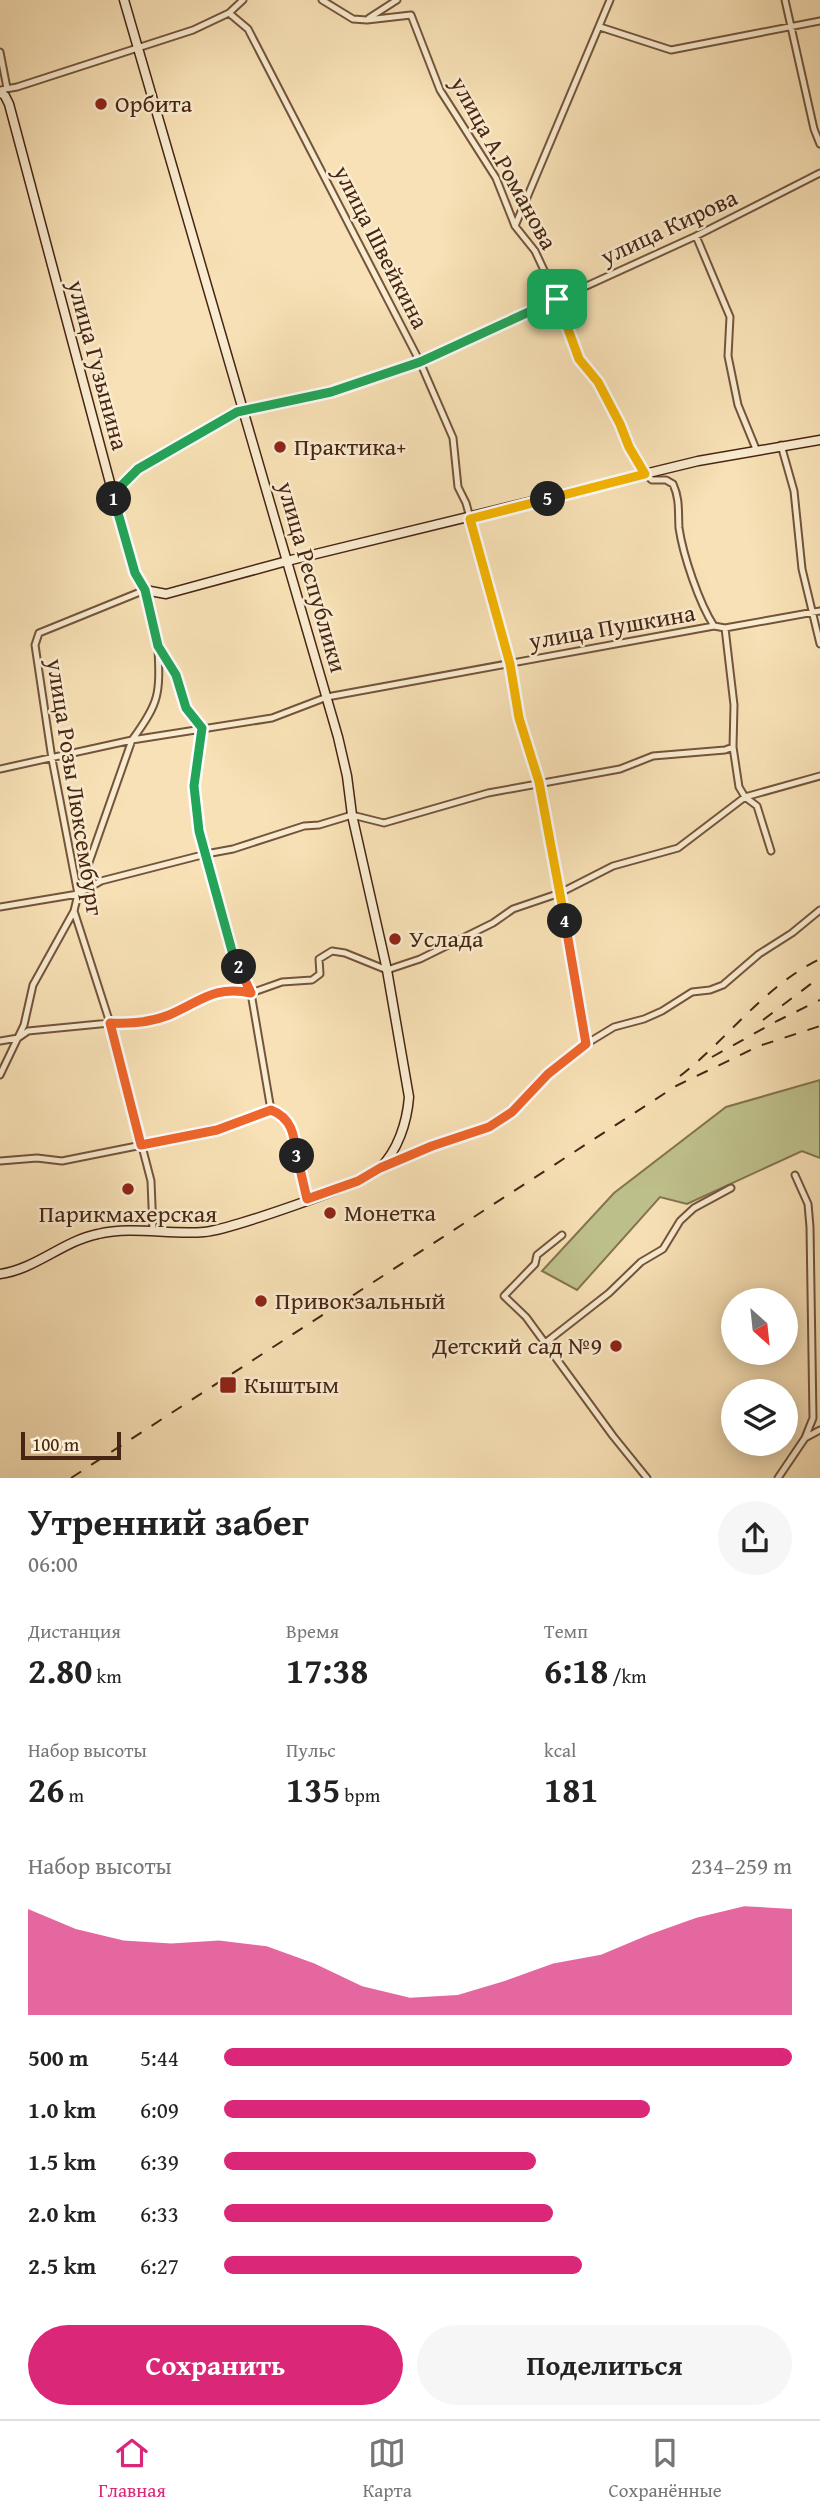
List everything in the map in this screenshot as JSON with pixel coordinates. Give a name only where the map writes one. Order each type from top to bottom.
[{"type":"main road","name":"улица Республики","points":[[124,0],[327,697],[347,776],[352,814],[387,970],[409,1097],[402,1132],[380,1168]]},
{"type":"main road","name":"улица Гузынина","points":[[2,90],[9,104],[135,573],[145,590]]},
{"type":"main road","points":[[145,590],[166,594],[287,561],[470,519],[645,474],[756,449],[820,439]]},
{"type":"main road","points":[[0,1274],[43,1259],[86,1236],[116,1230],[184,1233],[218,1230],[358,1181],[380,1168]]},
{"type":"street","name":"улица А.Романова","points":[[322,0],[353,19],[411,15],[440,90],[496,178],[515,226],[535,251],[557,299],[579,359],[598,382],[645,474]]},
{"type":"street","points":[[367,20],[397,0]]},
{"type":"street","points":[[515,226],[610,0]]},
{"type":"street","points":[[785,0],[814,129],[820,144]]},
{"type":"street","points":[[2,90],[193,30],[229,13],[240,1]]},
{"type":"street","name":"улица Швейкина","points":[[229,13],[248,29],[420,362],[453,438],[458,487],[466,503],[510,664],[519,718],[539,782],[586,1044]]},
{"type":"street","points":[[600,27],[671,50],[820,21]]},
{"type":"street","name":"улица Гузынина","points":[[0,52],[2,90]]},
{"type":"street","name":"улица Кирова","points":[[113,494],[138,469],[223,420],[244,411],[331,392],[420,362],[695,236],[820,173]]},
{"type":"street","points":[[695,236],[730,317],[728,356],[737,405],[756,449]]},
{"type":"street","points":[[781,445],[794,491],[802,569],[820,644]]},
{"type":"street","points":[[645,474],[652,480],[666,480],[673,484],[679,502],[680,529],[694,583],[714,626]]},
{"type":"street","name":"улица Гузынина","points":[[145,590],[158,646],[176,675],[186,708],[202,728]]},
{"type":"street","name":"улица Розы Люксембург","points":[[145,590],[39,633],[35,645],[52,758],[78,894],[74,911],[110,1023],[151,1181],[153,1231]]},
{"type":"street","name":"улица Пушкина","points":[[0,769],[132,740],[272,718],[327,697],[714,626],[725,628],[820,611]]},
{"type":"street","points":[[725,628],[734,705],[733,747],[739,787],[757,806],[771,851]]},
{"type":"street","points":[[78,894],[132,740],[156,702],[160,686],[158,646]]},
{"type":"street","points":[[202,728],[194,786],[199,831],[232,951],[251,993],[271,1110]]},
{"type":"street","points":[[0,907],[78,894],[101,881],[233,849],[352,814],[384,823],[488,793],[620,769],[653,755],[725,750],[733,747]]},
{"type":"street","points":[[0,1041],[18,1038],[28,1031],[110,1023],[137,1024],[168,1016],[214,992],[251,993],[282,982],[312,980],[320,974],[319,959],[332,951],[345,953],[387,970],[419,959],[493,923],[513,909],[560,893],[613,866],[678,848],[746,797],[820,776]]},
{"type":"street","points":[[380,1168],[432,1146],[489,1127],[512,1112],[548,1074],[586,1044],[614,1027],[653,1015],[692,992],[723,985],[759,954],[792,933],[820,910]]},
{"type":"street","points":[[0,1075],[24,1026],[33,985],[74,911]]},
{"type":"street","points":[[0,1161],[37,1158],[62,1161],[217,1130],[271,1110],[281,1114],[290,1124],[307,1199]]},
{"type":"street","points":[[778,1478],[805,1438],[813,1418],[810,1227],[808,1205],[796,1175]]},
{"type":"street","points":[[545,1343],[609,1293],[641,1262],[663,1249],[680,1221],[694,1208],[731,1188]]},
{"type":"street","points":[[562,1235],[537,1255],[535,1264],[504,1296],[526,1317],[647,1478]]},
{"type":"street","points":[[805,1438],[820,1430]]},
{"type":"green space","points":[[820,1080],[820,1158],[802,1151],[687,1204],[660,1197],[577,1290],[542,1271],[614,1193],[726,1107]]},
{"type":"railway","points":[[680,1076],[781,983],[820,959]]},
{"type":"railway","points":[[763,1020],[820,977]]},
{"type":"railway","points":[[712,1057],[820,1000]]},
{"type":"railway","points":[[71,1478],[676,1086],[759,1046],[820,1026]]},
{"type":"place","name":"Орбита","points":[[101,104]]},
{"type":"place","name":"Практика+","points":[[280,447]]},
{"type":"place","name":"Услада","points":[[395,939]]},
{"type":"place","name":"Парикмахерская","points":[[128,1189]]},
{"type":"place","name":"Монетка","points":[[330,1213]]},
{"type":"place","name":"Привокзальный","points":[[261,1301]]},
{"type":"place","name":"Детский сад №9","points":[[616,1346]]},
{"type":"place","name":"Кыштым","points":[[228,1385]]},
{"type":"route","points":[[557,299],[579,359],[598,382],[645,474],[470,519],[510,664],[519,718],[539,782],[586,1044],[548,1074],[512,1112],[489,1127],[432,1146],[380,1168],[358,1181],[307,1199],[290,1124],[281,1114],[271,1110],[217,1130],[141,1145],[110,1023],[137,1024],[168,1016],[214,992],[251,993],[232,951],[199,831],[194,786],[202,728],[186,708],[176,675],[158,646],[145,590],[135,573],[113,494],[138,469],[237,412],[331,392],[420,362],[557,299]]}]
